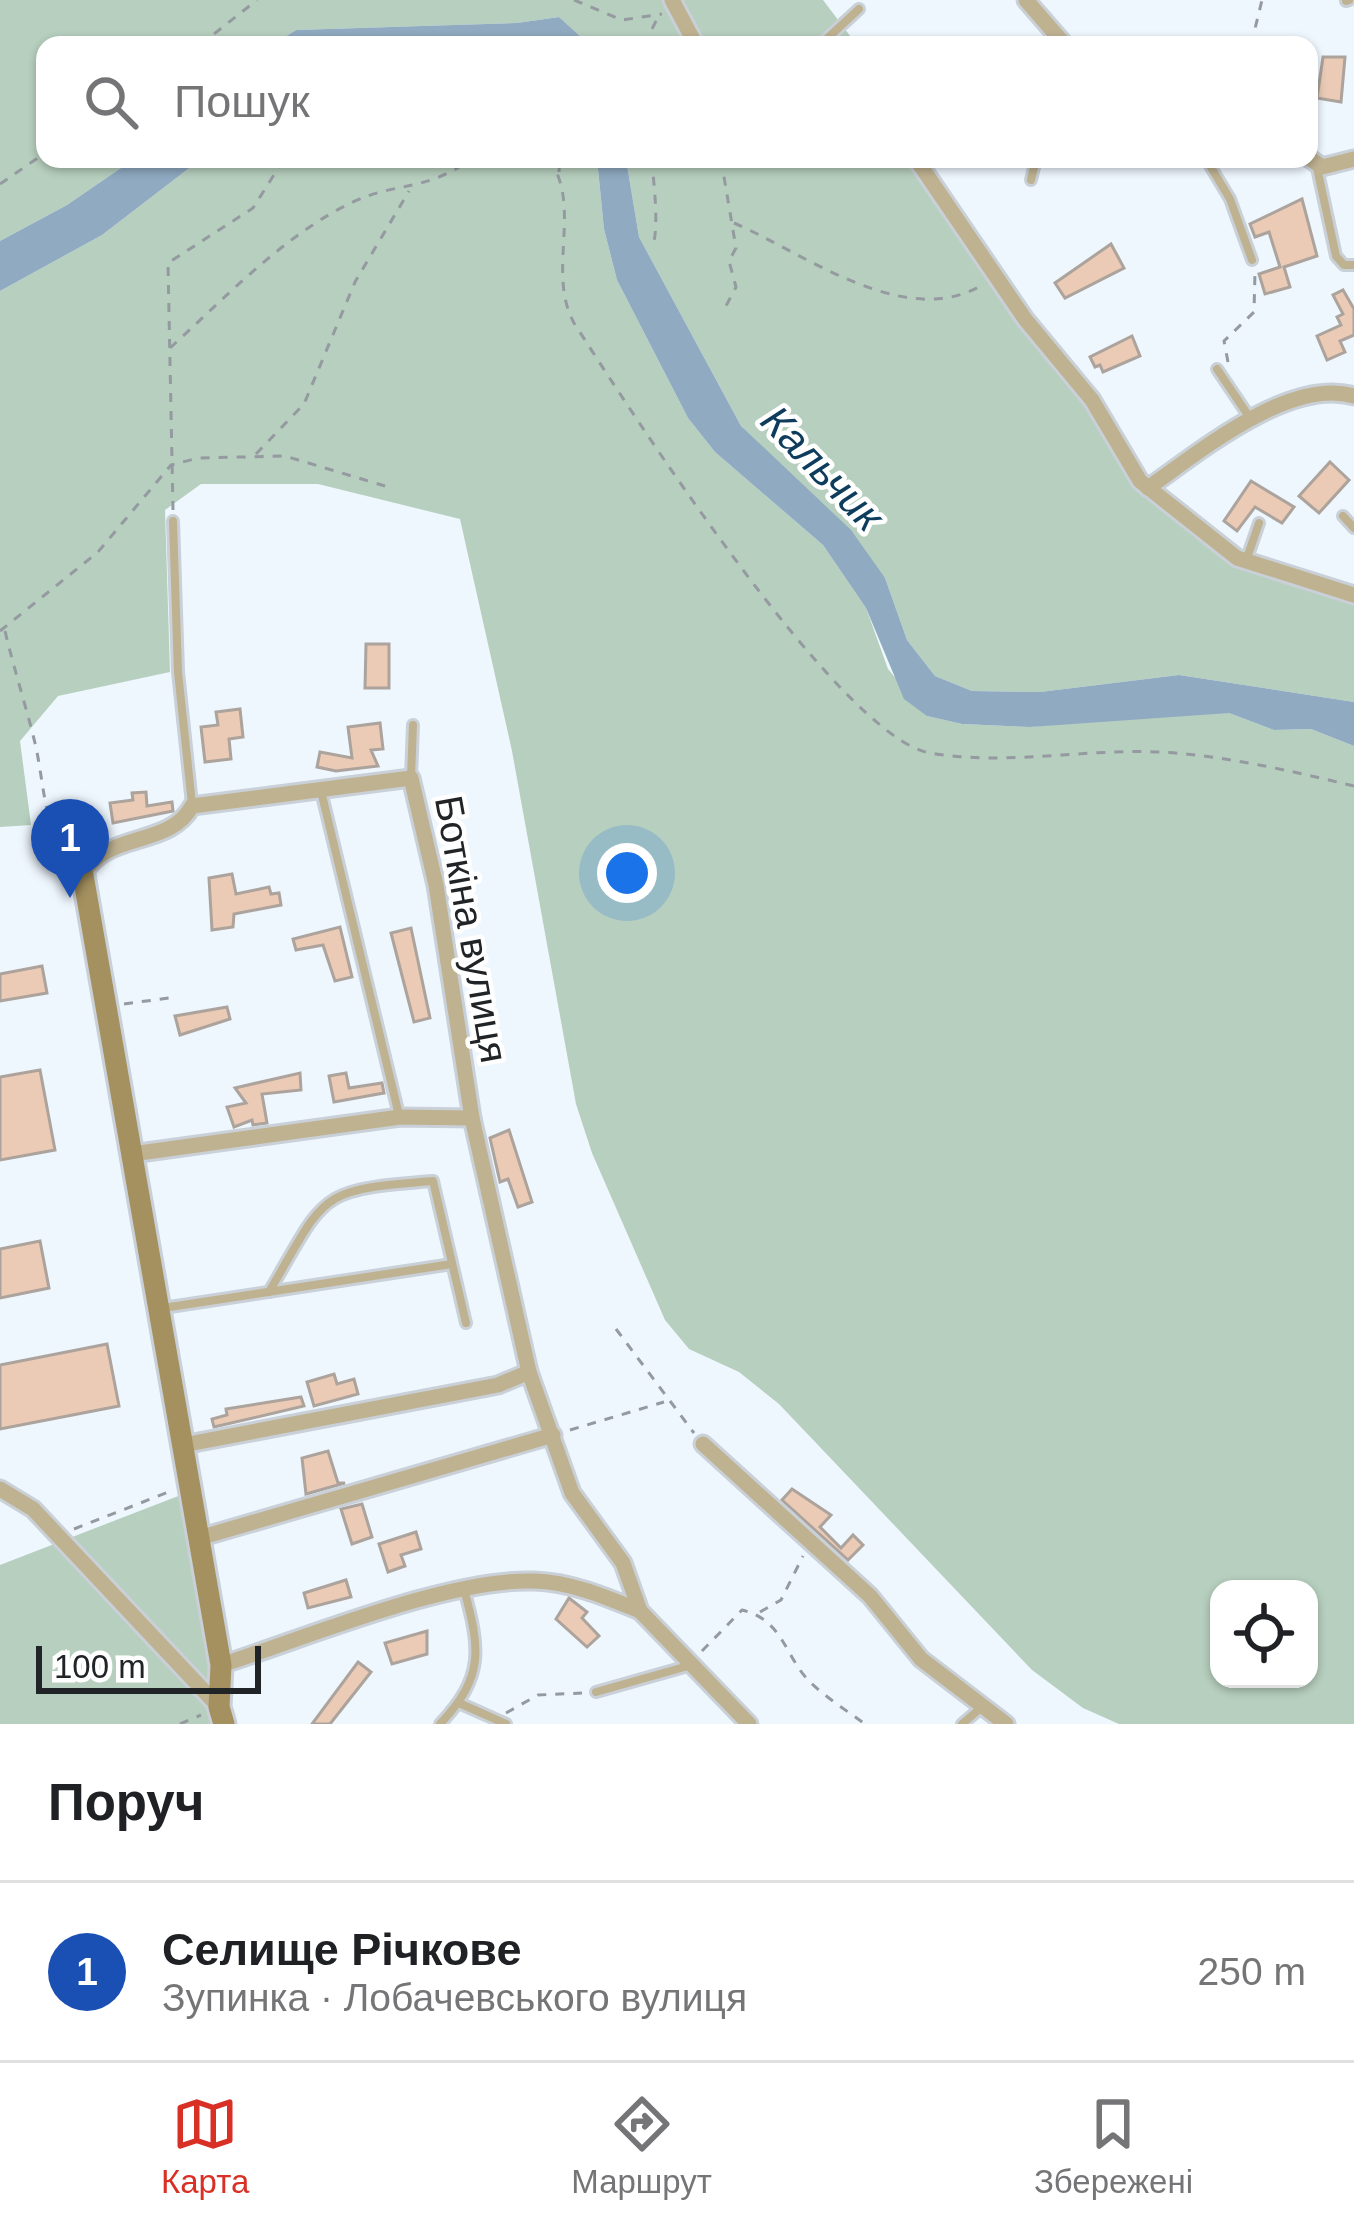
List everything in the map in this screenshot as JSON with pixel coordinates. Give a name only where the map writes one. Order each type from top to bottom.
[{"type":"street","points":[[1026,0],[1053,36]]},
{"type":"street","points":[[674,4],[691,36]]},
{"type":"street","points":[[1318,162],[1354,159]]},
{"type":"street","points":[[922,168],[995,277],[1092,400],[1126,463],[1148,488],[1180,518],[1246,563],[1354,595]]},
{"type":"street","points":[[1148,488],[1250,418],[1323,396],[1354,396]]},
{"type":"street","name":"Боткіна вулиця","points":[[83,875],[90,861],[106,850],[168,830],[185,819],[192,806],[411,778],[436,885],[472,1118],[529,1372],[572,1493],[623,1563],[640,1611]]},
{"type":"street","points":[[83,875],[221,1665],[222,1715]]},
{"type":"street","points":[[132,1154],[400,1117],[472,1118]]},
{"type":"street","points":[[183,1445],[498,1385],[529,1372]]},
{"type":"street","points":[[199,1538],[553,1436]]},
{"type":"street","points":[[703,1444],[870,1596],[921,1659],[1006,1724]]},
{"type":"street","points":[[0,1489],[33,1509],[222,1715]]},
{"type":"street","points":[[221,1665],[464,1588],[534,1581],[591,1591],[640,1611],[688,1666],[749,1724]]},
{"type":"lane","points":[[830,36],[859,9]]},
{"type":"lane","points":[[1031,180],[1034,168]]},
{"type":"lane","points":[[1211,168],[1230,199],[1252,260]]},
{"type":"lane","points":[[1314,168],[1336,256],[1344,265],[1354,265]]},
{"type":"lane","points":[[1217,369],[1250,418]]},
{"type":"lane","points":[[1343,516],[1354,528]]},
{"type":"lane","points":[[173,521],[178,672],[192,806]]},
{"type":"lane","points":[[1246,563],[1259,523]]},
{"type":"lane","points":[[411,778],[413,725]]},
{"type":"lane","points":[[321,790],[400,1117]]},
{"type":"lane","points":[[269,1292],[316,1212],[357,1187],[433,1181],[466,1323]]},
{"type":"lane","points":[[159,1308],[452,1264]]},
{"type":"lane","points":[[440,1724],[460,1703],[476,1668],[479,1644],[464,1588]]},
{"type":"lane","points":[[596,1692],[688,1666]]},
{"type":"lane","points":[[460,1703],[502,1721]]},
{"type":"lane","points":[[962,1724],[982,1707]]},
{"type":"path","points":[[211,36],[257,0]]},
{"type":"path","points":[[574,0],[614,19],[658,15],[674,4]]},
{"type":"path","points":[[1253,36],[1262,0]]},
{"type":"path","points":[[648,36],[658,15]]},
{"type":"path","points":[[0,184],[36,159]]},
{"type":"path","points":[[173,521],[168,263],[253,208],[278,168]]},
{"type":"path","points":[[169,349],[318,223],[352,202],[410,190],[454,168]]},
{"type":"path","points":[[555,168],[564,190],[561,285],[574,323],[711,533],[882,725],[925,753],[1005,758],[1173,753],[1354,786]]},
{"type":"path","points":[[559,168],[559,174]]},
{"type":"path","points":[[652,168],[651,198],[658,228],[653,244]]},
{"type":"path","points":[[723,168],[736,248],[729,261],[737,281],[726,306]]},
{"type":"path","points":[[255,455],[304,404],[346,314],[355,282],[370,265],[410,190]]},
{"type":"path","points":[[734,223],[773,238],[847,282],[874,290],[941,299],[970,292],[995,277]]},
{"type":"path","points":[[1217,369],[1229,362],[1224,341],[1254,312],[1252,260]]},
{"type":"path","points":[[83,875],[53,835],[2,630],[98,552],[171,465],[198,458],[285,456],[368,477],[385,487]]},
{"type":"path","points":[[106,1007],[176,997]]},
{"type":"path","points":[[616,1329],[666,1402],[703,1444]]},
{"type":"path","points":[[553,1436],[666,1402]]},
{"type":"path","points":[[58,1535],[190,1483]]},
{"type":"path","points":[[758,1613],[781,1600],[796,1562],[812,1545]]},
{"type":"path","points":[[688,1666],[742,1610],[758,1613],[786,1639],[808,1681],[865,1724]]},
{"type":"path","points":[[502,1721],[538,1695],[596,1692]]},
{"type":"path","points":[[180,1724],[222,1715]]},
{"type":"green space","points":[[0,0],[823,0],[850,36],[580,36],[559,17],[517,23],[296,30],[286,36],[36,36],[36,168],[121,168],[67,205],[0,241]]},
{"type":"green space","points":[[189,168],[598,168],[604,229],[617,280],[688,418],[715,452],[823,545],[866,608],[888,669],[927,716],[962,724],[1030,727],[1194,711],[1229,713],[1274,730],[1311,729],[1354,746],[1354,1724],[1119,1724],[1083,1708],[1032,1670],[779,1404],[739,1372],[689,1349],[665,1320],[592,1153],[576,1104],[512,751],[460,519],[318,484],[201,484],[165,510],[170,672],[58,696],[20,741],[31,825],[0,827],[0,291],[102,235]]},
{"type":"green space","points":[[628,168],[914,168],[964,245],[1077,392],[1140,494],[1242,568],[1354,599],[1354,702],[1179,675],[1040,692],[972,691],[935,676],[907,640],[885,578],[741,426],[639,237]]},
{"type":"green space","points":[[186,1493],[216,1664],[218,1724],[0,1724],[0,1565]]},
{"type":"water","points":[[559,17],[580,36],[286,36],[296,30],[517,23]]},
{"type":"water","points":[[121,168],[189,168],[102,235],[0,291],[0,241],[67,205]]},
{"type":"water","points":[[598,168],[628,168],[639,237],[741,426],[851,530],[885,578],[907,640],[935,676],[972,691],[1040,692],[1179,675],[1354,702],[1354,746],[1311,729],[1274,730],[1229,713],[1030,727],[962,724],[927,716],[904,699],[866,608],[823,545],[715,452],[688,418],[617,280],[604,229]]},
{"type":"building","points":[[1323,57],[1345,57],[1341,102],[1318,98]]},
{"type":"building","points":[[1302,199],[1317,256],[1284,267],[1290,287],[1265,294],[1259,274],[1280,267],[1269,232],[1255,237],[1250,224]]},
{"type":"building","points":[[1111,244],[1124,268],[1065,298],[1055,283]]},
{"type":"building","points":[[1343,290],[1354,309],[1354,335],[1340,341],[1345,352],[1327,360],[1317,336],[1341,325],[1337,317],[1343,314],[1333,295]]},
{"type":"building","points":[[1132,336],[1140,356],[1103,372],[1100,365],[1095,367],[1090,357]]},
{"type":"building","points":[[1330,462],[1349,480],[1319,513],[1299,496]]},
{"type":"building","points":[[1251,481],[1294,507],[1282,523],[1255,507],[1237,531],[1224,521]]},
{"type":"building","points":[[366,644],[389,644],[389,688],[365,688]]},
{"type":"building","points":[[240,709],[243,737],[229,739],[231,759],[205,762],[201,727],[218,725],[216,712]]},
{"type":"building","points":[[380,723],[383,749],[371,750],[378,766],[336,771],[317,767],[320,752],[352,758],[348,727]]},
{"type":"building","points":[[146,792],[147,806],[172,802],[173,811],[113,823],[110,803],[133,800],[132,793]]},
{"type":"building","points":[[232,874],[236,894],[269,887],[271,894],[279,893],[281,905],[234,914],[233,927],[212,930],[209,878]]},
{"type":"building","points":[[340,927],[352,977],[335,981],[323,945],[296,950],[293,939]]},
{"type":"building","points":[[411,928],[430,1018],[414,1022],[391,933]]},
{"type":"building","points":[[42,966],[47,993],[0,1001],[0,974]]},
{"type":"building","points":[[227,1007],[230,1019],[180,1035],[175,1016]]},
{"type":"building","points":[[40,1070],[55,1150],[0,1160],[0,1077]]},
{"type":"building","points":[[300,1073],[301,1090],[262,1094],[267,1123],[253,1125],[252,1120],[234,1127],[227,1107],[246,1103],[235,1088]]},
{"type":"building","points":[[346,1073],[349,1088],[382,1083],[384,1093],[334,1102],[329,1076]]},
{"type":"building","points":[[509,1130],[532,1202],[518,1207],[508,1179],[500,1182],[490,1138]]},
{"type":"building","points":[[40,1241],[49,1288],[0,1298],[0,1249]]},
{"type":"building","points":[[107,1344],[119,1406],[0,1429],[0,1365]]},
{"type":"building","points":[[334,1374],[337,1384],[354,1379],[358,1394],[314,1406],[307,1382]]},
{"type":"building","points":[[301,1397],[304,1406],[214,1427],[212,1419],[227,1415],[226,1409]]},
{"type":"building","points":[[328,1451],[338,1483],[345,1483],[306,1494],[302,1458]]},
{"type":"building","points":[[792,1489],[831,1515],[820,1527],[841,1548],[853,1535],[863,1545],[848,1560],[782,1500]]},
{"type":"building","points":[[362,1504],[372,1537],[352,1544],[341,1509]]},
{"type":"building","points":[[416,1532],[421,1549],[401,1555],[405,1566],[388,1572],[379,1544]]},
{"type":"building","points":[[346,1580],[351,1597],[308,1608],[304,1593]]},
{"type":"building","points":[[569,1598],[587,1612],[582,1618],[599,1636],[587,1647],[556,1619]]},
{"type":"building","points":[[427,1631],[427,1654],[392,1664],[385,1643]]},
{"type":"building","points":[[358,1662],[371,1672],[330,1724],[312,1724]]},
{"type":"place","name":"Селище Річкове","points":[[70,898]]},
{"type":"water label","name":"Кальчик","points":[[823,468]]}]
